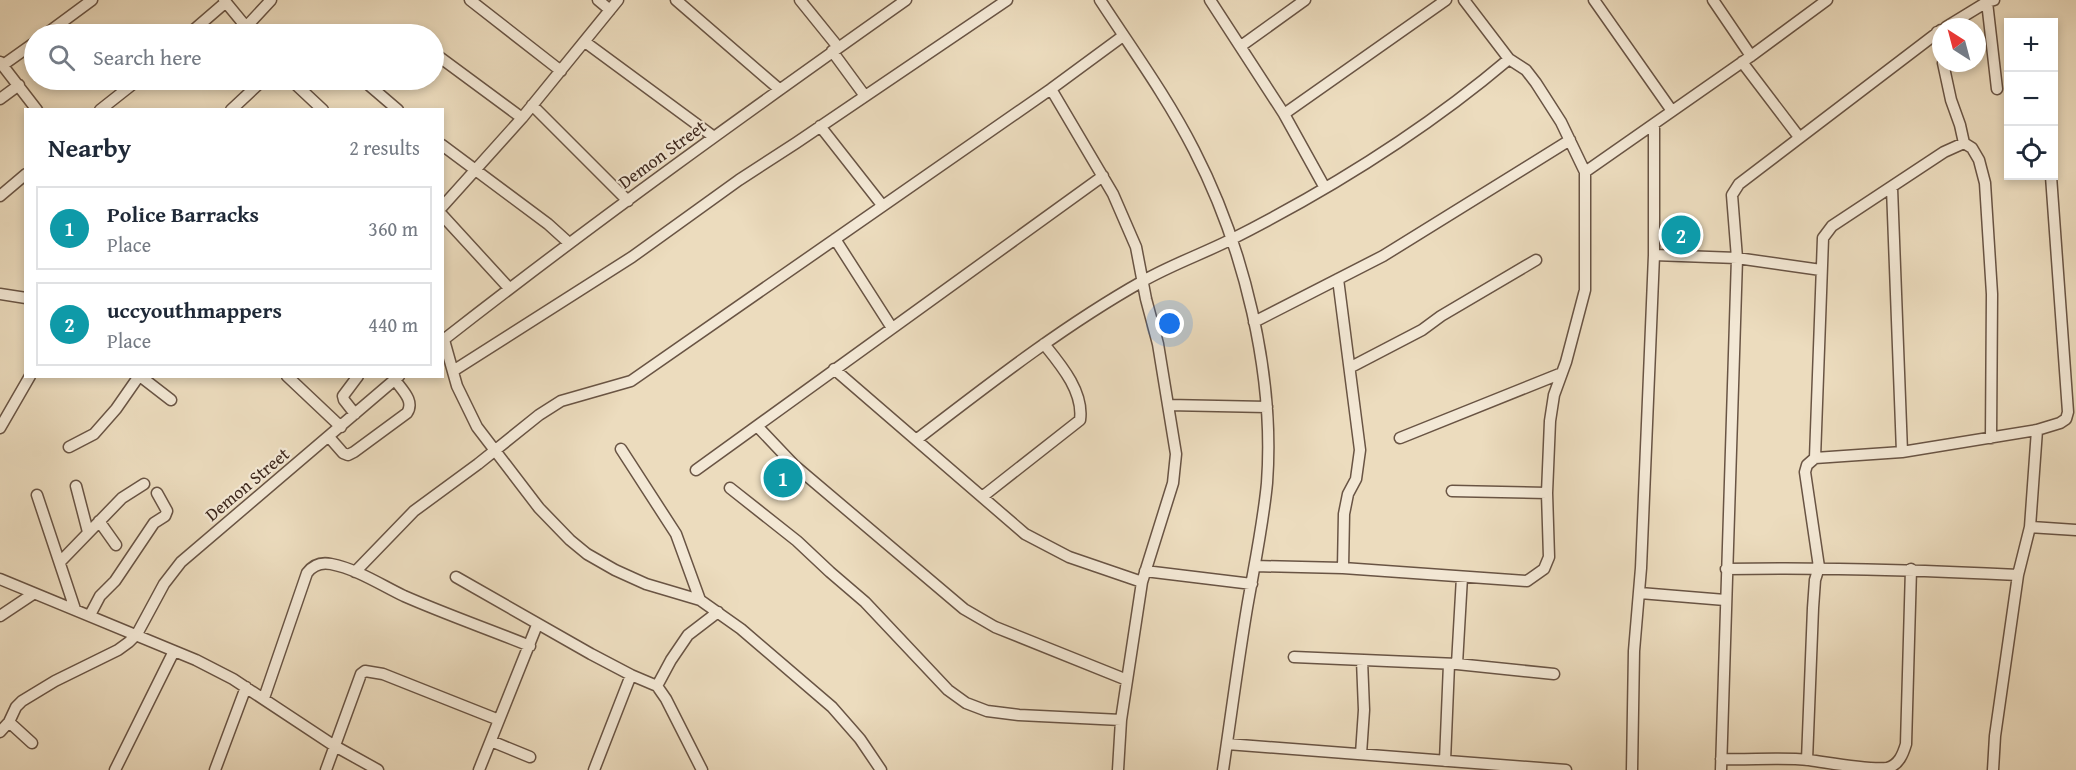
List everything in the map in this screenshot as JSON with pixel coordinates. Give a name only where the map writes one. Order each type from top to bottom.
[{"type":"street","points":[[60,24],[92,0]]},
{"type":"street","points":[[254,24],[271,0]]},
{"type":"street","points":[[470,0],[561,71]]},
{"type":"street","points":[[598,0],[610,10]]},
{"type":"street","points":[[444,205],[522,118],[618,0]]},
{"type":"street","points":[[676,0],[779,89]]},
{"type":"street","points":[[800,0],[865,96]]},
{"type":"street","name":"Demon Street","points":[[444,339],[569,243],[779,89],[906,0]]},
{"type":"street","points":[[453,371],[632,257],[739,180],[1007,0]]},
{"type":"street","points":[[1100,0],[1172,110],[1193,149],[1220,207],[1242,275],[1254,322],[1267,407],[1267,482],[1223,770]]},
{"type":"street","points":[[1210,0],[1284,114],[1325,188]]},
{"type":"street","points":[[1241,46],[1305,0]]},
{"type":"street","points":[[1284,114],[1446,0]]},
{"type":"street","points":[[1255,566],[1343,568],[1527,580],[1544,569],[1549,557],[1546,493],[1550,421],[1554,395],[1585,290],[1585,172],[1570,140],[1536,82],[1526,70],[1509,59],[1464,0]]},
{"type":"street","points":[[1594,0],[1672,111]]},
{"type":"street","points":[[1713,0],[1752,56]]},
{"type":"street","points":[[1585,172],[1752,56],[1827,0]]},
{"type":"street","points":[[200,24],[225,1],[243,24]]},
{"type":"street","points":[[1962,18],[1991,1],[1997,89]]},
{"type":"street","points":[[355,572],[414,511],[539,415],[561,401],[631,381],[1051,89],[1123,36]]},
{"type":"street","points":[[1911,569],[1906,744],[1897,763],[1888,768],[1841,766],[1807,760],[1721,765],[1737,258],[1732,195],[1734,188],[1932,37]]},
{"type":"street","points":[[585,42],[714,137]]},
{"type":"street","points":[[24,50],[2,64],[36,108]]},
{"type":"street","points":[[916,440],[1044,344],[1144,280],[1230,239],[1325,188],[1426,124],[1509,59]]},
{"type":"street","points":[[444,60],[522,118]]},
{"type":"street","points":[[1742,62],[1799,137]]},
{"type":"street","points":[[1945,72],[1964,143],[1972,148],[1979,160],[1985,183],[1992,294],[1991,438]]},
{"type":"street","points":[[0,99],[19,85]]},
{"type":"street","points":[[1051,89],[1103,176],[1126,221],[1136,247],[1158,344],[1176,454],[1173,483],[1144,577],[1121,720],[1118,770]]},
{"type":"street","points":[[103,108],[125,90]]},
{"type":"street","points":[[233,108],[252,90]]},
{"type":"street","points":[[302,90],[321,108]]},
{"type":"street","points":[[375,90],[396,108]]},
{"type":"street","points":[[532,105],[628,201]]},
{"type":"street","points":[[1632,770],[1634,651],[1640,592],[1654,255],[1654,124]]},
{"type":"street","points":[[820,126],[882,205]]},
{"type":"street","points":[[1254,322],[1420,235],[1570,140]]},
{"type":"street","points":[[1815,458],[1823,238],[1827,231],[1944,152],[1964,143]]},
{"type":"street","points":[[444,147],[548,224],[569,243]]},
{"type":"street","points":[[0,196],[24,176]]},
{"type":"street","points":[[696,470],[1103,176]]},
{"type":"street","points":[[1807,760],[1813,608],[1815,580],[1819,567],[1805,472],[1807,465],[1815,458],[1902,452],[2037,430],[2066,419],[2068,412],[2050,180]]},
{"type":"street","points":[[1892,188],[1902,452]]},
{"type":"street","points":[[444,217],[509,288]]},
{"type":"street","points":[[835,239],[892,328]]},
{"type":"street","points":[[1654,255],[1737,258],[1821,270]]},
{"type":"street","points":[[1351,367],[1422,330],[1441,316],[1536,260]]},
{"type":"street","points":[[1338,279],[1360,450],[1356,479],[1348,494],[1344,514],[1343,568]]},
{"type":"street","points":[[0,294],[24,295]]},
{"type":"street","points":[[444,343],[463,400],[477,427],[552,523],[587,554],[615,570],[646,584],[700,600],[741,628],[832,707],[860,739],[881,770]]},
{"type":"street","points":[[982,497],[1080,420],[1081,412],[1071,380],[1044,344]]},
{"type":"street","points":[[834,369],[1025,534],[1049,548],[1092,566],[1144,577],[1251,584]]},
{"type":"street","points":[[1400,438],[1562,373]]},
{"type":"street","points":[[0,428],[29,378]]},
{"type":"street","points":[[69,447],[94,434],[138,378]]},
{"type":"street","points":[[143,378],[171,400]]},
{"type":"street","points":[[289,378],[340,427]]},
{"type":"street","points":[[355,414],[343,396],[356,378]]},
{"type":"street","points":[[329,437],[343,453],[348,454],[407,413],[410,401],[397,378]]},
{"type":"street","name":"Demon Street","points":[[137,634],[164,584],[181,562],[397,378]]},
{"type":"street","points":[[1168,405],[1267,407]]},
{"type":"street","points":[[757,426],[794,465],[964,609],[995,627],[1127,680]]},
{"type":"street","points":[[1993,770],[1995,736],[2018,575],[2030,527],[2037,430]]},
{"type":"street","points":[[621,449],[676,534],[700,600]]},
{"type":"street","points":[[60,562],[122,498],[144,484]]},
{"type":"street","points":[[76,486],[88,532]]},
{"type":"street","points":[[730,488],[797,541],[865,602],[948,690],[966,703],[987,711],[1019,715],[1121,720]]},
{"type":"street","points":[[1452,491],[1546,493]]},
{"type":"street","points":[[90,615],[100,596],[115,581],[154,523],[165,516],[167,511],[157,493]]},
{"type":"street","points":[[37,495],[75,609]]},
{"type":"street","points":[[99,521],[116,545]]},
{"type":"street","points":[[2030,527],[2076,530]]},
{"type":"street","points":[[264,698],[302,586],[311,568],[324,563],[355,572],[404,596],[530,646]]},
{"type":"street","points":[[1726,569],[1819,567],[2018,575]]},
{"type":"street","points":[[456,577],[537,625],[631,675],[657,686],[702,770]]},
{"type":"street","points":[[1445,761],[1462,577]]},
{"type":"street","points":[[0,579],[137,634],[206,665],[264,698],[333,745],[378,770]]},
{"type":"street","points":[[1640,592],[1725,600]]},
{"type":"street","points":[[0,616],[33,594]]},
{"type":"street","points":[[657,686],[688,635],[718,612]]},
{"type":"street","points":[[479,770],[537,625]]},
{"type":"street","points":[[0,732],[22,701],[55,681],[118,650],[137,634]]},
{"type":"street","points":[[115,770],[174,651]]},
{"type":"street","points":[[1294,657],[1453,664],[1554,674]]},
{"type":"street","points":[[1361,754],[1364,710],[1362,660]]},
{"type":"street","points":[[326,770],[333,745],[361,674],[365,670],[382,674],[499,720]]},
{"type":"street","points":[[594,770],[631,675]]},
{"type":"street","points":[[215,770],[246,687]]},
{"type":"street","points":[[9,722],[32,743]]},
{"type":"street","points":[[491,741],[530,757]]},
{"type":"street","points":[[1227,744],[1566,770]]},
{"type":"place","name":"uccyouthmappers","points":[[1681,235]]},
{"type":"place","name":"Police Barracks","points":[[783,478]]}]
